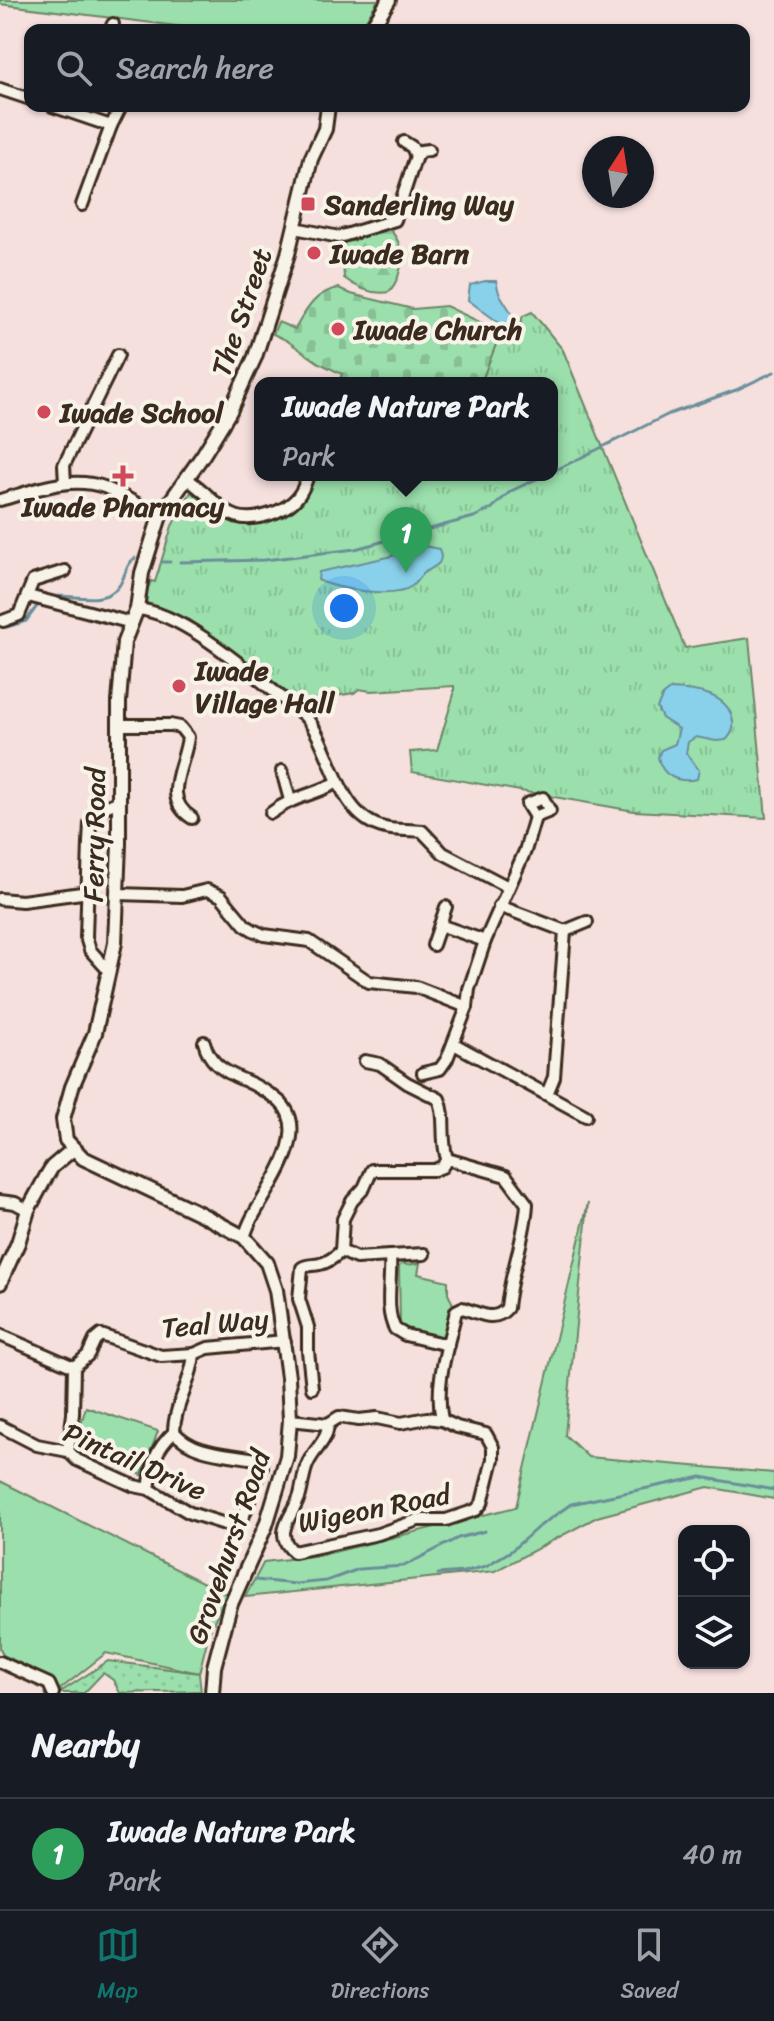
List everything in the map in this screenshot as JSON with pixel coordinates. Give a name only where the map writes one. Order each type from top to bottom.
[{"type":"street","points":[[374,24],[389,0]]},
{"type":"street","points":[[0,89],[24,97]]},
{"type":"street","points":[[70,112],[111,126]]},
{"type":"street","points":[[82,205],[118,112]]},
{"type":"street","name":"The Street","points":[[160,516],[230,411],[255,357],[273,306],[311,159],[325,129],[327,112]]},
{"type":"street","points":[[404,142],[412,147],[416,156]]},
{"type":"street","points":[[295,228],[339,237],[395,220],[416,156],[421,151],[429,150]]},
{"type":"street","points":[[65,483],[64,465],[118,355]]},
{"type":"street","points":[[187,479],[226,512],[243,519],[254,519],[292,505],[303,492],[306,481]]},
{"type":"street","points":[[0,500],[65,483],[86,483],[104,487],[160,516]]},
{"type":"street","name":"Ferry Road","points":[[72,1150],[66,1140],[63,1119],[72,1087],[95,1033],[115,943],[122,654],[137,609],[142,573],[160,516]]},
{"type":"street","points":[[37,598],[33,581],[65,571]]},
{"type":"street","points":[[3,621],[19,615],[37,598]]},
{"type":"street","points":[[37,598],[132,623]]},
{"type":"street","points":[[137,609],[152,610],[185,627],[304,715],[358,814],[383,828],[416,830],[427,835],[443,853],[508,887]]},
{"type":"street","points":[[119,725],[180,727],[188,737],[175,795],[181,811],[192,818]]},
{"type":"street","points":[[282,771],[290,800]]},
{"type":"street","points":[[271,813],[290,800],[316,794],[338,782]]},
{"type":"street","points":[[108,970],[90,950],[86,937],[90,823],[96,811],[119,801]]},
{"type":"street","points":[[423,1073],[440,1069],[454,1044],[485,941],[525,851],[535,817]]},
{"type":"street","points":[[118,894],[182,896],[207,890],[221,896],[245,925],[264,935],[309,941],[369,982],[416,987],[467,1007]]},
{"type":"street","points":[[0,899],[22,901],[89,892]]},
{"type":"street","points":[[499,906],[565,931],[587,922]]},
{"type":"street","points":[[433,945],[446,907]]},
{"type":"street","points":[[440,925],[485,941]]},
{"type":"street","points":[[547,1094],[554,1077],[565,931]]},
{"type":"street","points":[[322,970],[330,957]]},
{"type":"street","points":[[454,1044],[586,1116]]},
{"type":"street","points":[[203,1051],[226,1072],[255,1085],[282,1103],[292,1124],[289,1147],[282,1166],[244,1237]]},
{"type":"street","points":[[312,1388],[308,1327],[299,1299],[302,1268],[331,1260],[341,1251],[343,1219],[372,1170],[434,1170],[442,1167],[447,1159],[442,1137],[444,1111],[439,1099],[407,1083],[380,1064],[365,1061]]},
{"type":"street","points":[[0,1283],[18,1243],[28,1210],[52,1167],[72,1150]]},
{"type":"street","name":"Grovehurst Road","points":[[72,1150],[244,1237],[259,1252],[272,1276],[285,1341],[290,1420],[287,1456],[266,1525],[230,1606],[216,1654],[212,1693]]},
{"type":"street","points":[[290,1420],[328,1424],[339,1417],[359,1420],[377,1418],[401,1423],[427,1418],[442,1420],[438,1402],[439,1381],[456,1311],[462,1308],[492,1317],[501,1315],[507,1308],[527,1204],[506,1176],[447,1159]]},
{"type":"street","points":[[0,1201],[15,1203],[28,1210]]},
{"type":"street","points":[[341,1251],[356,1258],[424,1254]]},
{"type":"street","points":[[390,1256],[390,1309],[395,1329],[405,1335],[448,1345]]},
{"type":"street","points":[[0,1335],[74,1367],[68,1451]]},
{"type":"street","name":"Teal Way","points":[[74,1367],[88,1355],[101,1335],[161,1356],[285,1341]]},
{"type":"street","points":[[149,1489],[152,1464],[159,1447],[174,1432],[174,1416],[186,1393],[194,1354]]},
{"type":"street","name":"Wigeon Road","points":[[328,1424],[325,1440],[308,1461],[300,1497],[285,1520],[283,1535],[286,1545],[294,1552],[378,1534],[418,1520],[446,1520],[476,1510],[486,1492],[493,1447],[486,1434],[442,1420]]},
{"type":"street","name":"Pintail Drive","points":[[0,1426],[37,1445],[68,1451],[77,1460],[149,1489],[190,1513],[231,1524],[244,1515],[262,1467],[260,1460],[196,1448],[174,1432]]},
{"type":"street","points":[[0,1662],[49,1684],[53,1693]]},
{"type":"green space","points":[[0,0],[378,0],[364,24],[161,24],[0,4]]},
{"type":"green space","points":[[389,229],[399,243],[401,260],[398,277],[389,292],[365,290],[344,278],[342,243],[356,240],[366,233]]},
{"type":"green space","points":[[339,288],[351,294],[413,309],[446,306],[501,332],[483,377],[341,377],[342,374],[273,334],[278,322],[295,329],[318,297]]},
{"type":"green space","points":[[532,312],[563,350],[685,648],[749,638],[766,818],[634,811],[412,772],[410,752],[437,750],[454,686],[359,689],[354,693],[329,697],[312,712],[189,620],[154,608],[143,600],[151,581],[155,582],[172,526],[191,492],[227,519],[252,523],[271,521],[294,510],[306,495],[311,481],[558,481],[558,377],[483,377],[501,332],[518,329],[523,316]]},
{"type":"green space","points":[[588,1203],[565,1435],[588,1457],[774,1473],[774,1499],[708,1487],[597,1517],[495,1571],[245,1597],[264,1562],[322,1555],[516,1507]]},
{"type":"green space","points":[[402,1263],[420,1263],[418,1274],[448,1281],[448,1294],[455,1308],[447,1333],[441,1336],[400,1324],[399,1267]]},
{"type":"green space","points":[[86,1407],[158,1431],[142,1475],[75,1443]]},
{"type":"green space","points":[[0,1481],[226,1594],[209,1633],[199,1673],[106,1653],[58,1691],[52,1679],[3,1655],[0,1648]]},
{"type":"green space","points":[[108,1661],[199,1673],[201,1693],[120,1693],[113,1680],[103,1673],[84,1693],[59,1693]]},
{"type":"water","points":[[496,281],[499,293],[514,317],[511,324],[502,325],[468,300],[470,285]]},
{"type":"water","points":[[424,546],[439,549],[440,561],[404,590],[365,591],[318,580],[319,572]]},
{"type":"water","points":[[671,689],[715,697],[732,717],[733,730],[726,740],[696,737],[688,742],[686,753],[699,770],[697,779],[672,777],[660,764],[658,757],[661,750],[675,744],[679,729],[662,718],[657,708],[663,695]]},
{"type":"waterway","points":[[558,469],[669,414],[736,390],[774,372]]},
{"type":"waterway","points":[[180,562],[265,560],[355,549],[474,517],[491,509],[511,491],[532,481]]},
{"type":"waterway","points":[[50,597],[104,596],[119,586],[135,558]]},
{"type":"waterway","points":[[163,562],[170,562]]},
{"type":"waterway","points":[[7,627],[26,621],[40,602]]},
{"type":"waterway","points":[[438,1574],[486,1566],[511,1551],[571,1504],[701,1477],[774,1490]]},
{"type":"waterway","points":[[255,1580],[296,1584],[326,1581],[359,1569],[404,1566],[458,1538],[485,1531]]},
{"type":"place","name":"Sanderling Way","points":[[308,204]]},
{"type":"place","name":"Iwade Barn","points":[[314,253]]},
{"type":"place","name":"Iwade Church","points":[[338,329]]},
{"type":"place","name":"Iwade School","points":[[44,412]]},
{"type":"place","name":"Iwade Pharmacy","points":[[123,476]]},
{"type":"place","name":"Iwade Nature Park","points":[[406,573]]},
{"type":"place","name":"Iwade Village Hall","points":[[179,686]]}]
